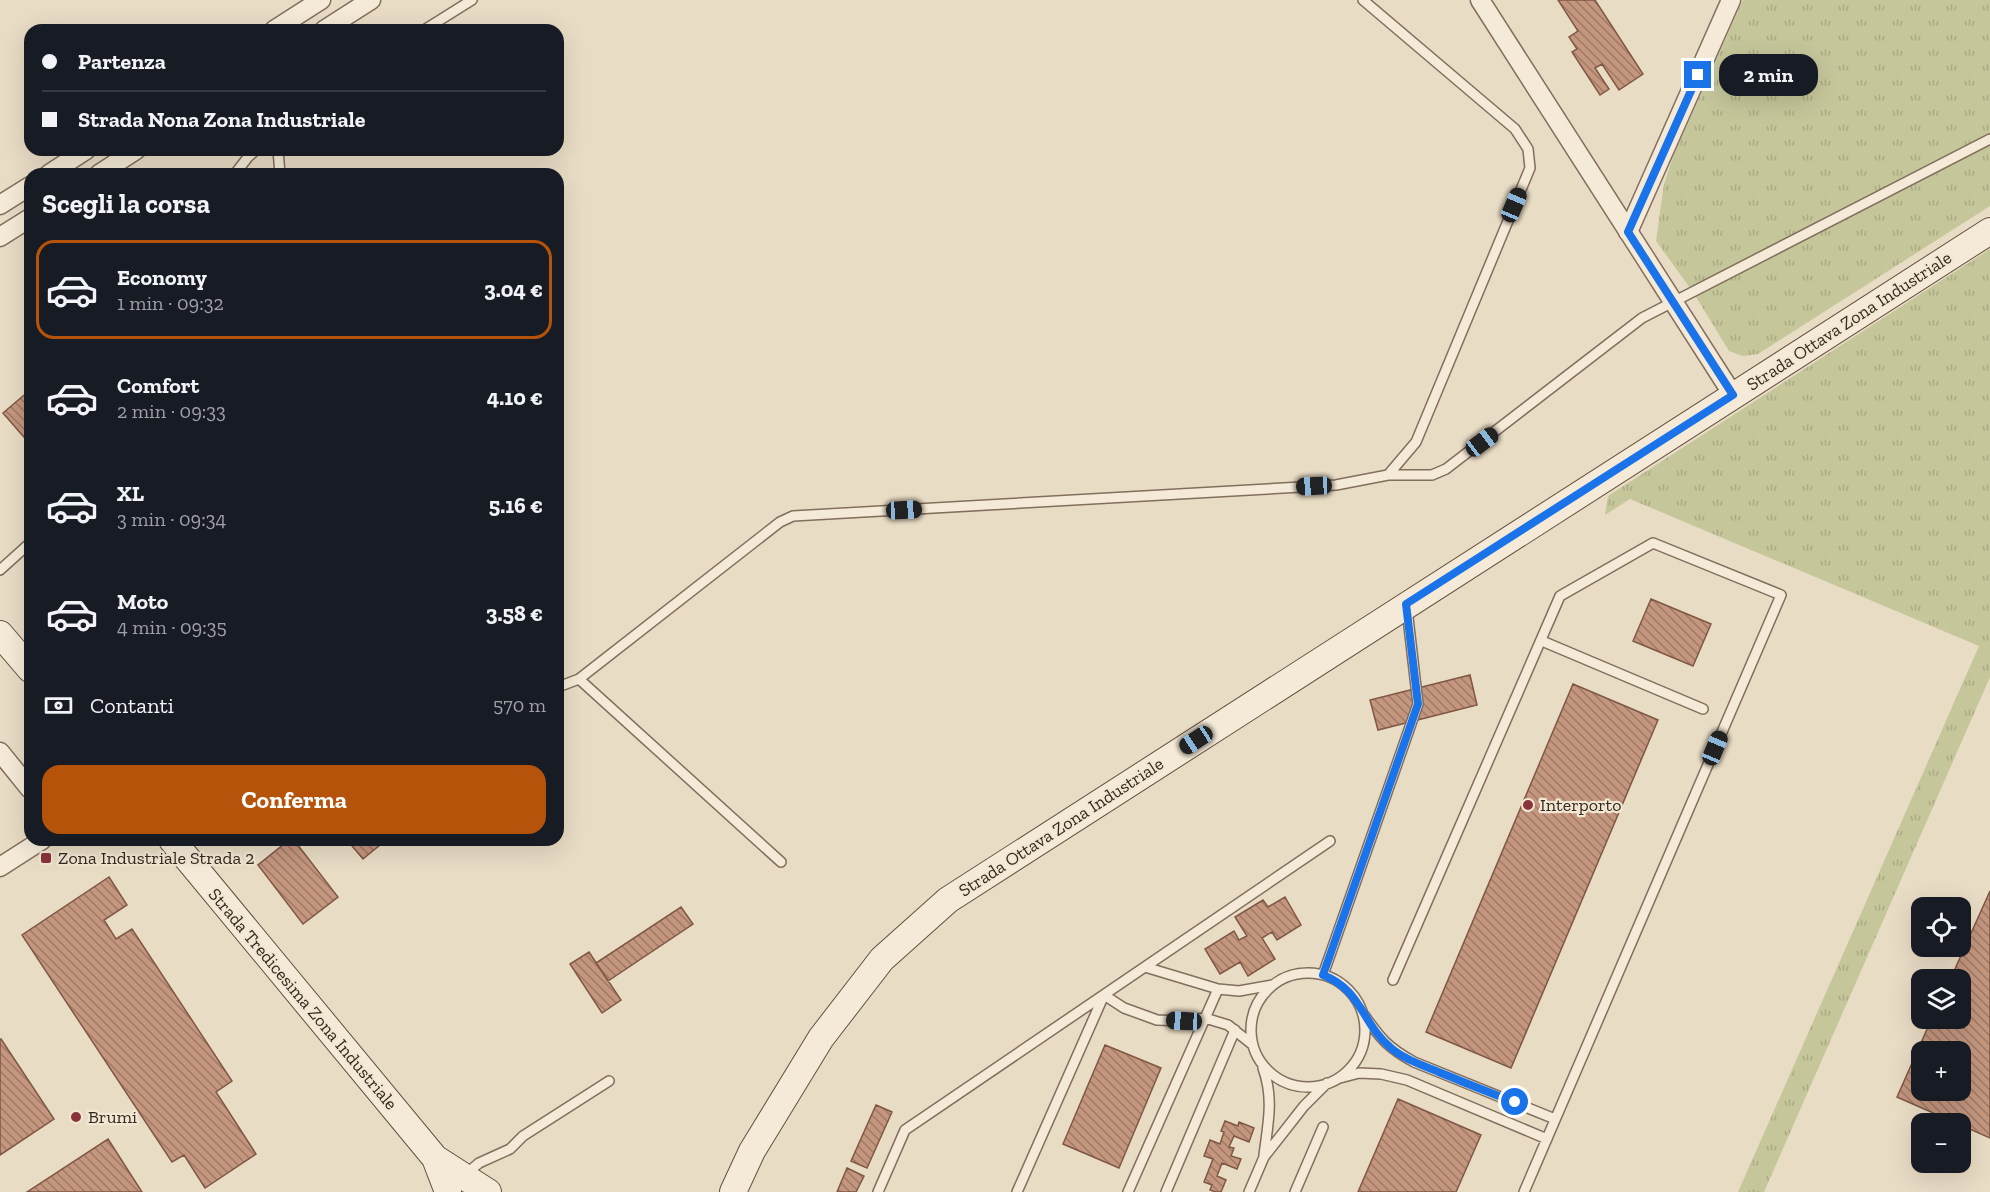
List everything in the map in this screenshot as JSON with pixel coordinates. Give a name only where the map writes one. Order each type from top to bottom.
[{"type":"main road","name":"Strada Ottava Zona Industriale","points":[[752,1150],[834,1020],[882,959],[948,900],[1990,231]]},
{"type":"main road","points":[[0,634],[24,662]]},
{"type":"main road","name":"Strada Tredicesima Zona Industriale","points":[[177,846],[435,1158],[451,1188],[488,1192]]},
{"type":"main road","points":[[714,1192],[752,1150]]},
{"type":"main road","points":[[733,1192],[752,1150]]},
{"type":"street","points":[[299,23],[321,0]]},
{"type":"street","points":[[338,24],[372,0]]},
{"type":"street","points":[[1480,0],[1733,395]]},
{"type":"street","points":[[1628,232],[1731,0]]},
{"type":"street","points":[[58,168],[77,156]]},
{"type":"street","points":[[108,168],[127,156]]},
{"type":"street","points":[[0,205],[24,190]]},
{"type":"street","points":[[0,237],[24,222]]},
{"type":"street","points":[[0,752],[24,782]]},
{"type":"street","points":[[0,867],[33,846]]},
{"type":"lane","points":[[434,24],[472,0]]},
{"type":"lane","points":[[1363,0],[1515,129],[1528,149],[1530,168],[1416,442],[1388,475]]},
{"type":"lane","points":[[564,685],[579,679],[780,522],[793,516],[1336,485],[1388,475],[1432,475],[1446,469],[1642,318],[1990,139]]},
{"type":"lane","points":[[240,168],[249,156]]},
{"type":"lane","points":[[1393,980],[1560,596],[1653,543],[1781,595],[1524,1192]]},
{"type":"lane","points":[[0,570],[24,548]]},
{"type":"lane","points":[[1323,975],[1418,704],[1406,604]]},
{"type":"lane","points":[[1542,641],[1703,709]]},
{"type":"lane","points":[[579,679],[781,862]]},
{"type":"lane","points":[[878,1192],[905,1130],[1330,841]]},
{"type":"lane","points":[[1144,967],[1218,989],[1239,991],[1273,985]]},
{"type":"lane","points":[[1264,1157],[1269,1086],[1253,1045],[1251,1028],[1254,1012],[1261,997],[1273,985],[1287,977],[1305,973],[1323,975],[1341,983],[1354,996],[1362,1013],[1392,1050],[1414,1062],[1556,1119]]},
{"type":"lane","points":[[1128,1192],[1218,989]]},
{"type":"lane","points":[[1104,994],[1124,1008],[1157,1020],[1184,1021],[1205,1018],[1228,1025],[1253,1045]]},
{"type":"lane","points":[[1019,1192],[1104,994]]},
{"type":"lane","points":[[1338,1078],[1352,1066],[1361,1050],[1365,1031],[1362,1013]]},
{"type":"lane","points":[[1166,1192],[1235,1030]]},
{"type":"lane","points":[[1260,1061],[1270,1073],[1297,1086],[1312,1087],[1359,1073],[1381,1074],[1407,1080],[1547,1139]]},
{"type":"lane","points":[[451,1188],[479,1163],[510,1149],[523,1136],[609,1081]]},
{"type":"lane","points":[[1249,1192],[1264,1157],[1304,1106],[1327,1083]]},
{"type":"lane","points":[[1295,1192],[1323,1127]]},
{"type":"green space","points":[[1743,0],[1990,0],[1990,206],[1758,354],[1743,356],[1729,351],[1693,292],[1656,241],[1664,184],[1673,157]]},
{"type":"green space","points":[[1990,249],[1990,677],[1764,1192],[1738,1192],[1979,646],[1630,499],[1605,515],[1608,496]]},
{"type":"building","points":[[1558,0],[1595,0],[1643,74],[1619,90],[1602,64],[1595,68],[1609,89],[1600,95],[1572,52],[1577,49],[1569,37],[1578,31]]},
{"type":"building","points":[[24,395],[24,437],[3,413]]},
{"type":"building","points":[[1651,599],[1711,624],[1693,666],[1633,641]]},
{"type":"building","points":[[1470,675],[1477,705],[1378,730],[1370,700]]},
{"type":"building","points":[[1573,684],[1658,720],[1511,1068],[1426,1032]]},
{"type":"building","points":[[282,846],[299,846],[338,897],[303,924],[258,865]]},
{"type":"building","points":[[352,846],[379,846],[363,859]]},
{"type":"building","points":[[109,877],[127,905],[104,920],[116,939],[132,929],[232,1081],[216,1092],[256,1154],[205,1188],[184,1155],[172,1162],[22,935]]},
{"type":"building","points":[[1990,891],[1990,1138],[1971,1130],[1971,1113],[1933,1113],[1897,1097],[1911,1065],[1911,1101],[1971,1101],[1971,1041],[1922,1041],[1927,1029],[1971,1029],[1971,969],[1955,969],[1960,957],[1971,957],[1971,933]]},
{"type":"building","points":[[1285,897],[1301,925],[1277,940],[1272,932],[1262,938],[1275,959],[1248,976],[1240,962],[1220,974],[1205,949],[1234,931],[1239,940],[1247,936],[1235,917],[1263,900],[1268,907]]},
{"type":"building","points":[[681,907],[693,924],[608,981],[596,963]]},
{"type":"building","points":[[589,952],[621,1000],[602,1013],[570,964]]},
{"type":"building","points":[[0,1040],[54,1119],[0,1155]]},
{"type":"building","points":[[1105,1045],[1161,1068],[1119,1168],[1063,1144]]},
{"type":"building","points":[[1398,1099],[1481,1135],[1456,1192],[1358,1192]]},
{"type":"building","points":[[876,1105],[892,1112],[867,1168],[851,1161]]},
{"type":"building","points":[[1225,1121],[1238,1126],[1239,1122],[1254,1128],[1249,1142],[1234,1136],[1229,1147],[1234,1148],[1231,1156],[1241,1159],[1237,1169],[1222,1163],[1217,1176],[1226,1180],[1221,1192],[1216,1192],[1210,1190],[1212,1185],[1204,1182],[1213,1159],[1204,1156],[1210,1140],[1220,1144]]},
{"type":"building","points":[[108,1139],[142,1192],[27,1192]]},
{"type":"building","points":[[847,1168],[864,1176],[856,1192],[837,1192]]},
{"type":"place","name":"Interporto","points":[[1528,805]]},
{"type":"place","name":"Zona Industriale Strada 2","points":[[46,858]]},
{"type":"place","name":"Brumi","points":[[76,1117]]},
{"type":"route","points":[[1515,1102],[1414,1062],[1392,1050],[1362,1013],[1354,996],[1341,983],[1323,975],[1418,704],[1406,604],[1733,395],[1628,232],[1698,75]]}]
